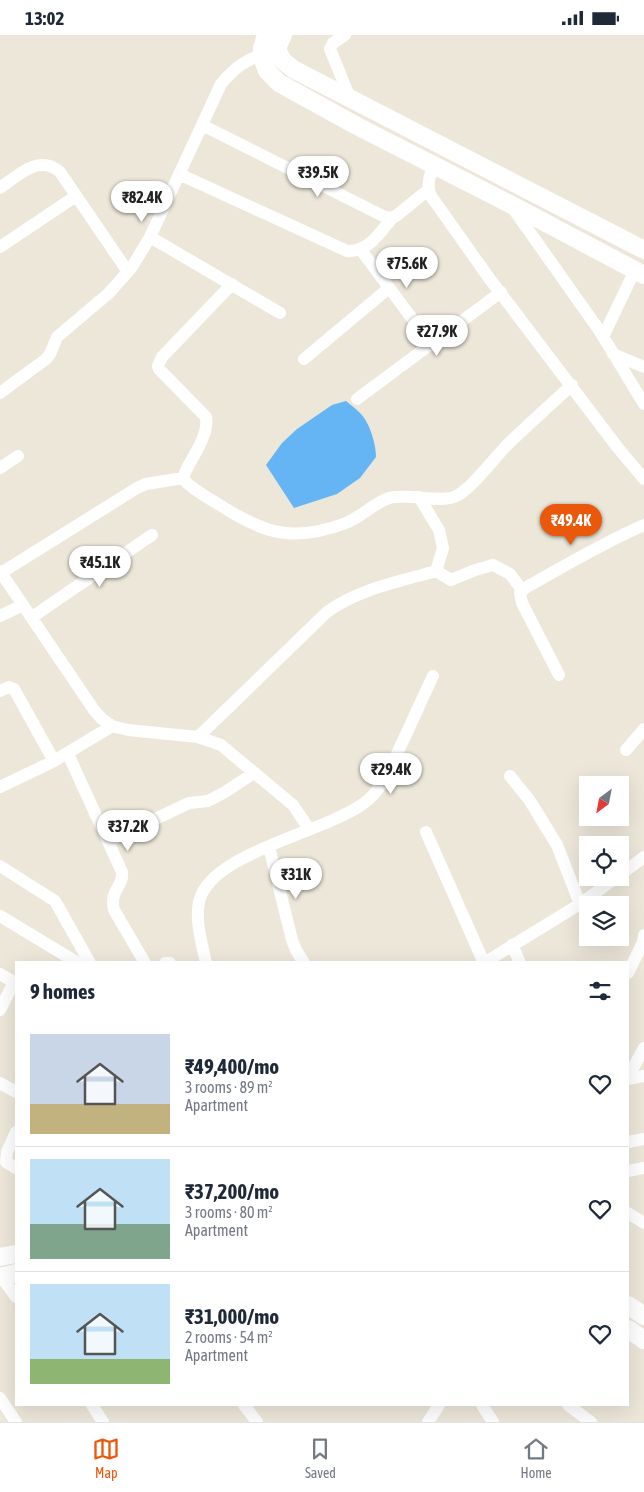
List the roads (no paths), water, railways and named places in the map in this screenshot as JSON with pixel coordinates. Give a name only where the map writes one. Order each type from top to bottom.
[{"type":"main road","points":[[272,43],[282,61],[293,69],[644,250]]},
{"type":"main road","points":[[272,43],[267,71],[279,83],[357,126],[640,273]]},
{"type":"main road","points":[[532,216],[542,198]]},
{"type":"main road","points":[[0,1257],[15,1254]]},
{"type":"main road","points":[[629,1306],[644,1316]]},
{"type":"main road","points":[[629,1330],[644,1340]]},
{"type":"street","points":[[346,35],[333,43],[330,49],[350,98]]},
{"type":"street","points":[[0,393],[46,359],[50,354],[54,341],[61,333],[108,293],[128,273],[150,237],[221,84],[233,69],[272,43]]},
{"type":"street","points":[[202,125],[383,216],[393,217]]},
{"type":"street","points":[[0,188],[25,171],[40,164],[55,168],[128,273]]},
{"type":"street","points":[[433,165],[428,181],[428,190],[454,230],[618,448],[644,479]]},
{"type":"street","points":[[179,174],[347,251],[355,252],[369,244],[393,217],[428,190]]},
{"type":"street","points":[[0,247],[76,196]]},
{"type":"street","points":[[510,204],[603,337],[644,404]]},
{"type":"street","points":[[150,237],[280,313]]},
{"type":"street","points":[[361,250],[431,344]]},
{"type":"street","points":[[603,337],[640,273]]},
{"type":"street","points":[[183,478],[197,454],[205,435],[207,428],[206,417],[159,369],[159,361],[232,284]]},
{"type":"street","points":[[304,359],[389,288]]},
{"type":"street","points":[[356,399],[501,292]]},
{"type":"street","points":[[613,354],[644,367]]},
{"type":"street","points":[[183,478],[187,484],[238,517],[265,529],[292,534],[322,531],[341,525],[387,499],[402,497],[453,497],[464,490],[508,444],[572,385]]},
{"type":"street","points":[[0,468],[18,456]]},
{"type":"street","points":[[183,478],[146,484],[137,488],[1,572],[102,719],[112,726],[128,730],[198,737],[221,745],[293,805],[308,829]]},
{"type":"street","points":[[419,497],[438,530],[443,549],[436,571]]},
{"type":"street","points":[[559,675],[519,597],[522,590],[620,535],[644,525]]},
{"type":"street","points":[[32,617],[152,535]]},
{"type":"street","points":[[198,737],[326,612],[341,602],[367,591],[436,571],[452,580],[475,569],[493,565],[510,574],[522,590]]},
{"type":"street","points":[[0,616],[22,605]]},
{"type":"street","points":[[206,961],[198,911],[200,899],[208,884],[230,866],[342,815],[367,801],[379,789],[389,772],[433,675]]},
{"type":"street","points":[[0,691],[10,687],[14,689],[54,761]]},
{"type":"street","points":[[0,787],[54,761],[112,726]]},
{"type":"street","points":[[626,750],[644,729]]},
{"type":"street","points":[[68,753],[109,841],[122,876],[113,895],[114,911],[145,961]]},
{"type":"street","points":[[109,841],[189,803],[208,801],[254,773]]},
{"type":"street","points":[[510,776],[530,801],[557,845],[579,901]]},
{"type":"street","points":[[426,832],[483,961]]},
{"type":"street","points":[[269,847],[292,940],[303,961]]},
{"type":"street","points":[[629,868],[644,857]]},
{"type":"street","points":[[0,866],[55,901],[89,961]]},
{"type":"street","points":[[591,896],[604,886]]},
{"type":"street","points":[[487,961],[579,905]]},
{"type":"street","points":[[0,916],[75,961]]},
{"type":"street","points":[[629,971],[644,940]]},
{"type":"street","points":[[512,945],[519,961]]},
{"type":"street","points":[[0,974],[15,983],[0,1010]]},
{"type":"street","points":[[629,1076],[644,1048]]},
{"type":"street","points":[[629,1078],[644,1076]]},
{"type":"street","points":[[0,1083],[15,1091]]},
{"type":"street","points":[[15,1134],[7,1152],[6,1162],[15,1167]]},
{"type":"street","points":[[629,1142],[644,1139]]},
{"type":"street","points":[[629,1171],[644,1168]]},
{"type":"street","points":[[629,1214],[644,1223]]},
{"type":"street","points":[[6,1275],[15,1295]]},
{"type":"street","points":[[0,1398],[16,1422]]},
{"type":"street","points":[[93,1406],[103,1422]]},
{"type":"street","points":[[245,1406],[258,1422]]},
{"type":"street","points":[[428,1422],[438,1406]]},
{"type":"street","points":[[483,1406],[493,1422]]},
{"type":"street","points":[[569,1406],[591,1422]]},
{"type":"water","points":[[346,401],[362,415],[368,425],[376,457],[360,478],[337,494],[294,508],[266,465],[282,443],[297,429],[332,405]]}]
